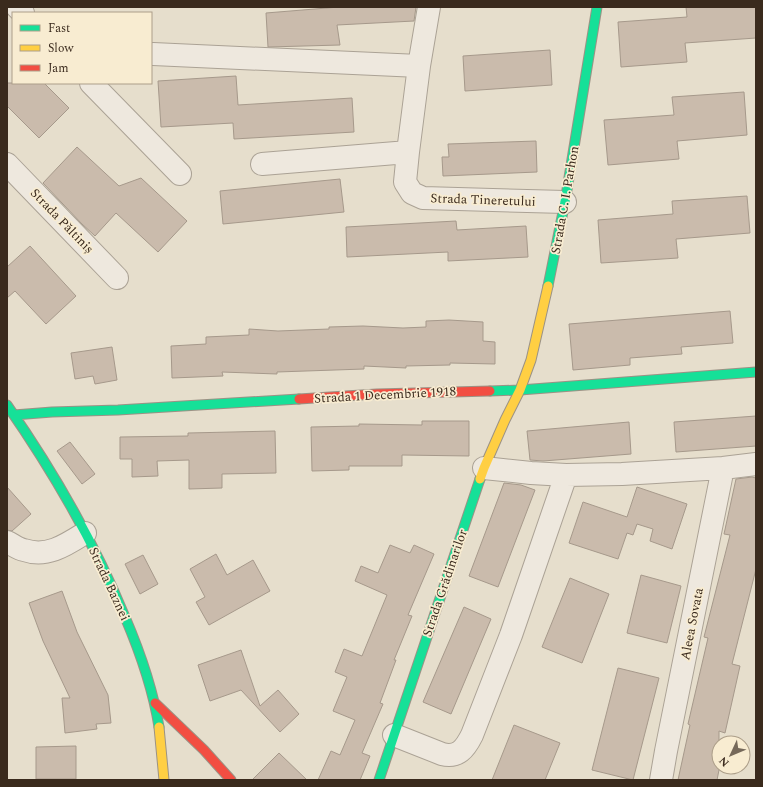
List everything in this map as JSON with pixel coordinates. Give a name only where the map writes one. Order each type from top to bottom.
[{"type":"main road","name":"Strada C. I. Parhon","points":[[520,390],[531,360],[545,303],[565,202],[597,7]]},
{"type":"main road","name":"Strada 1 Decembrie 1918","points":[[14,415],[377,394],[520,390],[756,372]]},
{"type":"main road","name":"Strada Grădinarilor","points":[[378,780],[484,468],[520,390]]},
{"type":"main road","name":"Strada Baznei","points":[[7,405],[44,460],[85,533],[109,580],[126,620],[142,661],[154,703],[161,742],[164,780]]},
{"type":"main road","points":[[154,703],[191,737],[231,780]]},
{"type":"street","name":"Strada Tineretului","points":[[429,7],[419,66],[405,182],[412,193],[423,198],[565,202]]},
{"type":"street","points":[[153,54],[419,66]]},
{"type":"street","points":[[91,84],[180,174]]},
{"type":"street","points":[[262,164],[408,152]]},
{"type":"street","name":"Strada Păltiniș","points":[[7,164],[117,278]]},
{"type":"street","points":[[484,468],[566,475],[622,474],[723,468],[756,464]]},
{"type":"street","name":"Aleea Sovata","points":[[662,780],[666,751],[723,468]]},
{"type":"street","points":[[394,735],[449,756],[455,755],[467,746],[511,635],[566,475]]},
{"type":"street","points":[[7,542],[23,550],[38,553],[60,548],[85,533]]},
{"type":"building","points":[[339,7],[416,7],[414,21],[337,25],[340,45],[268,47],[266,13]]},
{"type":"building","points":[[686,7],[756,7],[756,38],[685,43],[687,62],[621,67],[618,22],[687,17]]},
{"type":"building","points":[[550,50],[552,85],[465,91],[463,56]]},
{"type":"building","points":[[236,76],[238,105],[352,98],[354,132],[234,139],[233,123],[161,127],[158,81]]},
{"type":"building","points":[[7,83],[45,84],[69,108],[39,138],[7,106]]},
{"type":"building","points":[[744,92],[747,135],[677,141],[679,159],[608,165],[604,120],[674,115],[672,97]]},
{"type":"building","points":[[536,141],[537,172],[443,176],[442,157],[449,157],[448,144]]},
{"type":"building","points":[[77,147],[119,186],[141,178],[187,221],[158,252],[116,213],[95,236],[43,183]]},
{"type":"building","points":[[340,179],[344,212],[223,224],[220,191]]},
{"type":"building","points":[[747,196],[750,233],[676,239],[678,258],[601,263],[598,220],[673,214],[672,201]]},
{"type":"building","points":[[456,221],[457,230],[526,226],[528,257],[448,261],[448,252],[347,257],[346,227]]},
{"type":"building","points":[[30,246],[76,296],[46,324],[15,291],[7,298],[7,267]]},
{"type":"building","points":[[730,311],[733,343],[681,347],[682,354],[630,358],[630,365],[573,370],[569,324]]},
{"type":"building","points":[[449,320],[483,322],[483,341],[495,342],[495,364],[450,363],[450,365],[406,366],[406,368],[364,366],[364,369],[277,372],[277,374],[222,372],[223,376],[172,378],[171,346],[206,344],[206,337],[249,335],[249,329],[278,331],[363,326],[403,328],[426,327],[426,321]]},
{"type":"building","points":[[112,347],[117,380],[95,384],[93,376],[75,379],[71,353]]},
{"type":"building","points":[[756,416],[756,446],[676,452],[674,422]]},
{"type":"building","points":[[422,421],[469,421],[469,456],[402,455],[402,466],[349,466],[349,470],[312,471],[311,427],[359,426],[359,424],[422,425]]},
{"type":"building","points":[[629,422],[631,454],[543,461],[530,460],[527,431]]},
{"type":"building","points":[[275,431],[276,473],[222,474],[222,488],[189,489],[189,460],[157,461],[158,476],[132,477],[132,459],[120,459],[120,437],[188,436],[188,433]]},
{"type":"building","points":[[70,442],[95,474],[82,484],[57,451]]},
{"type":"building","points":[[756,478],[756,569],[732,664],[740,666],[725,733],[719,731],[719,735],[711,735],[711,775],[718,775],[717,780],[678,780],[690,725],[688,724],[708,638],[704,637],[730,535],[724,534],[736,479]]},
{"type":"building","points":[[504,483],[521,485],[535,490],[498,587],[469,576]]},
{"type":"building","points":[[7,487],[31,514],[12,531],[7,530]]},
{"type":"building","points":[[637,487],[687,504],[672,549],[650,541],[653,529],[637,524],[633,535],[627,533],[618,559],[569,543],[583,502],[627,517]]},
{"type":"building","points":[[390,545],[410,553],[414,545],[434,554],[408,615],[412,616],[394,660],[396,660],[380,703],[383,704],[362,753],[370,756],[360,780],[318,780],[331,751],[340,755],[355,720],[333,711],[347,677],[335,672],[344,649],[362,656],[387,595],[355,581],[361,566],[378,573]]},
{"type":"building","points":[[216,554],[227,575],[253,560],[270,591],[209,625],[196,602],[205,597],[190,569]]},
{"type":"building","points":[[143,555],[158,584],[140,594],[125,564]]},
{"type":"building","points":[[641,575],[681,586],[667,643],[627,633]]},
{"type":"building","points":[[570,578],[609,594],[582,663],[542,647]]},
{"type":"building","points":[[62,591],[77,632],[108,695],[111,723],[96,724],[97,729],[65,733],[62,698],[70,698],[43,641],[29,603]]},
{"type":"building","points":[[464,607],[491,619],[451,714],[423,702]]},
{"type":"building","points":[[241,650],[260,706],[278,690],[299,714],[280,732],[241,690],[210,701],[198,665]]},
{"type":"building","points":[[618,668],[659,678],[633,780],[592,770]]},
{"type":"building","points":[[514,725],[560,743],[545,780],[492,780]]},
{"type":"building","points":[[76,746],[76,779],[36,779],[36,747]]},
{"type":"building","points":[[279,753],[307,780],[252,780]]},
{"type":"traffic: fast","points":[[548,286],[565,202],[597,7]]},
{"type":"traffic: fast","points":[[490,391],[756,372]]},
{"type":"traffic: fast","points":[[14,415],[299,399]]},
{"type":"traffic: fast","points":[[7,405],[40,455],[72,508],[113,589],[141,657],[150,685],[159,727]]},
{"type":"traffic: fast","points":[[379,780],[480,479]]},
{"type":"traffic: slow","points":[[480,479],[505,420],[520,390],[531,360],[548,286]]},
{"type":"traffic: slow","points":[[159,727],[164,780]]},
{"type":"traffic: jam","points":[[299,399],[377,394],[490,391]]},
{"type":"traffic: jam","points":[[155,703],[204,750],[231,780]]}]
